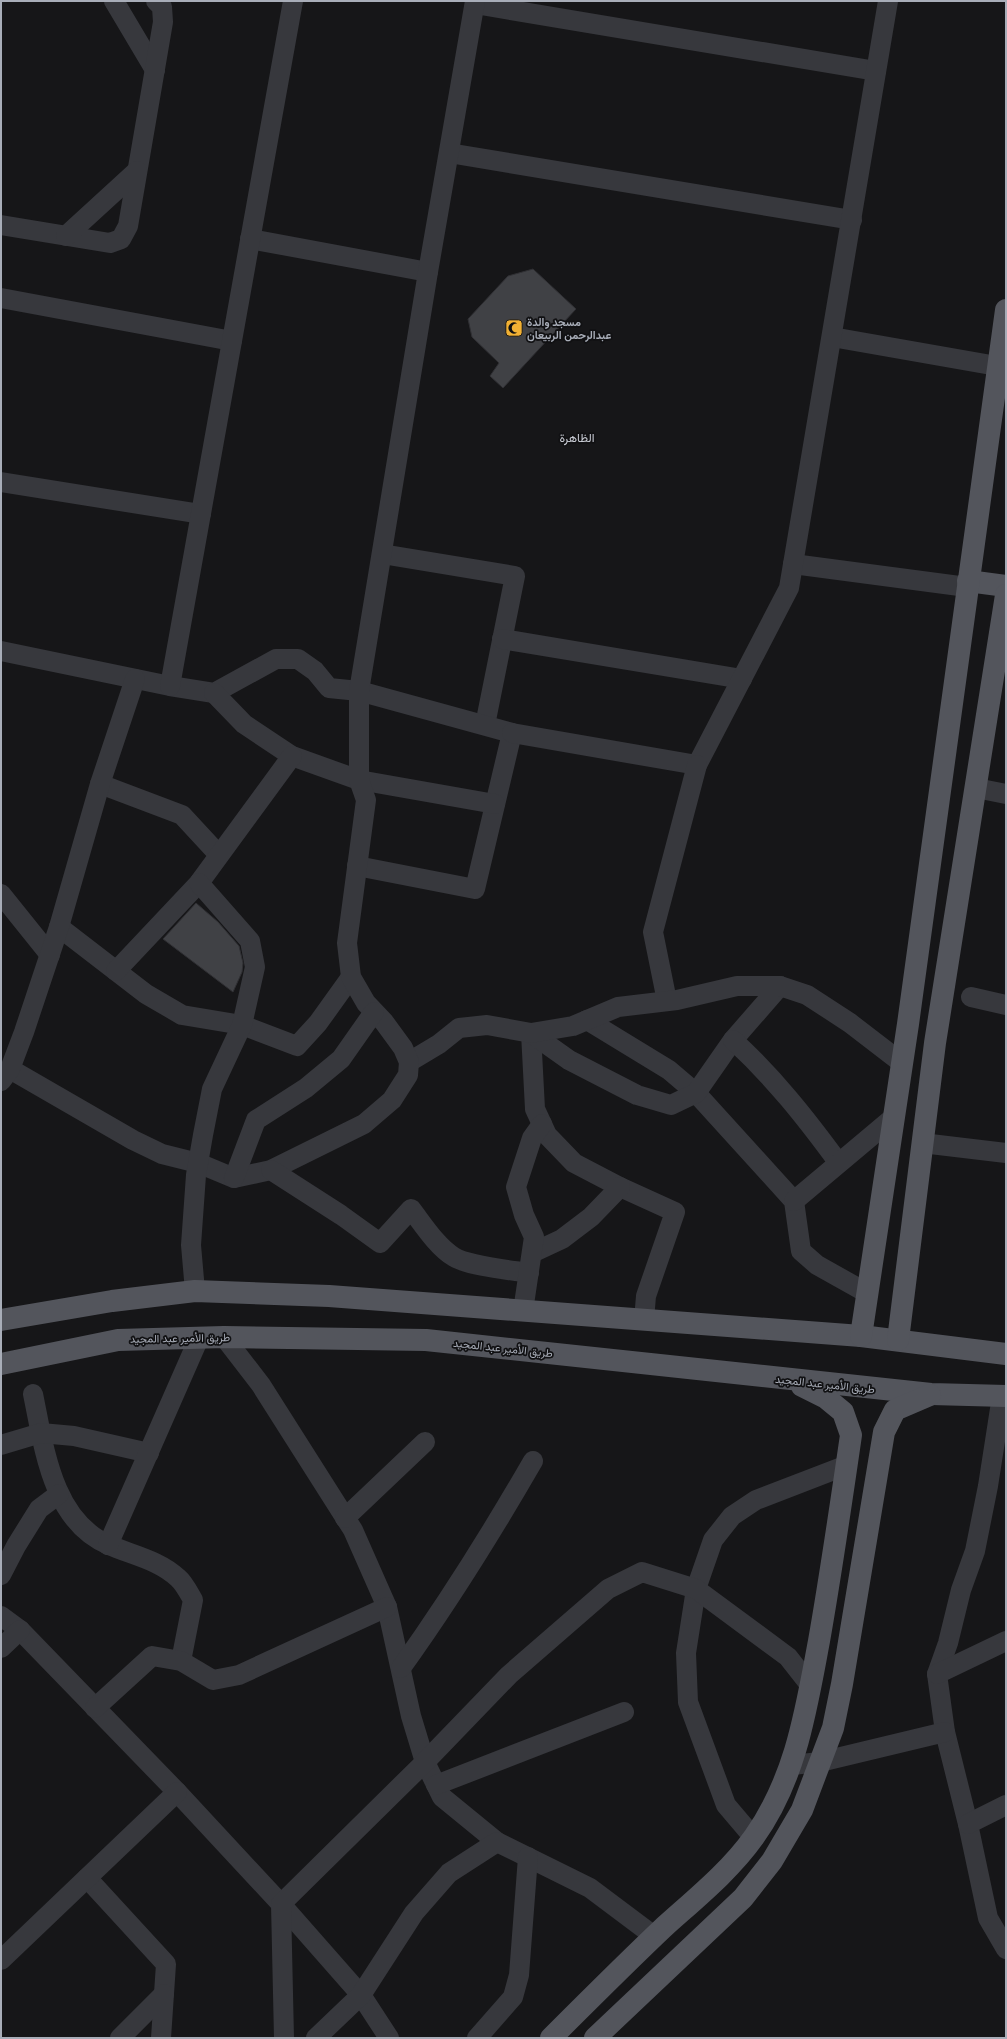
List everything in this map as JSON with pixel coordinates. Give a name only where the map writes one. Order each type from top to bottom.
[{"type":"main road","points":[[861,1336],[902,1063],[997,366],[1006,310]]},
{"type":"main road","points":[[968,584],[1006,586]]},
{"type":"main road","points":[[898,1340],[935,1043],[976,788],[1003,633],[1006,595]]},
{"type":"main road","points":[[1,1320],[112,1300],[194,1291],[329,1296],[861,1336],[1006,1354]]},
{"type":"main road","name":"طريق الأمير عبد المجيد","points":[[1,1364],[118,1340],[224,1337],[426,1340],[788,1380],[931,1394],[1004,1396]]},
{"type":"main road","points":[[551,2038],[654,1936],[725,1870],[754,1838],[776,1803],[792,1765],[802,1732],[827,1593],[851,1435],[843,1412],[826,1398],[788,1380]]},
{"type":"main road","points":[[595,2038],[743,1898],[772,1861],[802,1810],[833,1728],[842,1684],[884,1432],[895,1410],[931,1394]]},
{"type":"street","points":[[114,1],[155,70]]},
{"type":"street","points":[[1,225],[110,243],[121,239],[128,226],[163,22],[162,7],[156,1]]},
{"type":"street","points":[[170,686],[293,1]]},
{"type":"street","points":[[667,1001],[653,932],[697,765],[789,588],[888,1]]},
{"type":"street","points":[[135,679],[100,784],[50,955],[10,1045],[6,1075],[162,1154],[198,1163],[234,1178],[271,1170],[364,1124],[392,1100],[408,1075],[409,1062],[402,1048],[366,1003],[351,977],[347,943],[366,800],[359,780],[359,691],[428,272],[475,3],[876,71]]},
{"type":"street","points":[[449,153],[852,220]]},
{"type":"street","points":[[66,236],[138,171]]},
{"type":"street","points":[[250,238],[428,272]]},
{"type":"street","points":[[1,298],[232,341]]},
{"type":"street","points":[[832,338],[997,366]]},
{"type":"street","points":[[1,482],[201,514]]},
{"type":"street","points":[[382,554],[516,576],[485,725]]},
{"type":"street","points":[[793,564],[968,584]]},
{"type":"street","points":[[502,639],[742,679]]},
{"type":"street","points":[[1,652],[170,686],[214,693],[244,724],[292,756],[359,780],[495,804]]},
{"type":"street","points":[[214,693],[276,659],[298,659],[315,671],[329,688],[359,691],[512,733],[697,765]]},
{"type":"street","points":[[357,866],[475,889],[512,733]]},
{"type":"street","points":[[116,970],[199,883],[292,756]]},
{"type":"street","points":[[100,784],[182,815],[219,855]]},
{"type":"street","points":[[976,788],[1006,794]]},
{"type":"street","points":[[194,1291],[191,1245],[198,1163],[212,1089],[242,1025],[255,967],[250,941],[199,883]]},
{"type":"street","points":[[1,894],[50,955]]},
{"type":"street","points":[[59,928],[146,994],[182,1015],[242,1025],[297,1046],[318,1023],[351,977]]},
{"type":"street","points":[[409,1062],[439,1044],[459,1028],[487,1025],[531,1032],[573,1026],[618,1007],[667,1001],[737,986],[780,986],[807,995],[850,1023],[902,1063]]},
{"type":"street","points":[[531,1032],[569,1060],[637,1095],[671,1105],[696,1094],[733,1040],[780,986]]},
{"type":"street","points":[[970,997],[1006,1005]]},
{"type":"street","points":[[234,1178],[256,1120],[306,1088],[341,1058],[374,1012]]},
{"type":"street","points":[[587,1020],[623,1044],[669,1070],[696,1094],[794,1201],[801,1251],[817,1264],[867,1293]]},
{"type":"street","points":[[531,1032],[535,1109],[547,1135],[574,1163],[620,1188],[675,1212],[646,1296],[644,1320]]},
{"type":"street","points":[[733,1040],[763,1068],[796,1105],[838,1162]]},
{"type":"street","points":[[794,1201],[838,1162],[894,1117]]},
{"type":"street","points":[[523,1311],[534,1237],[524,1215],[516,1187],[532,1138],[542,1124]]},
{"type":"street","points":[[922,1143],[1006,1153]]},
{"type":"street","points":[[271,1170],[380,1243],[411,1208],[434,1239],[454,1257],[481,1265],[529,1274]]},
{"type":"street","points":[[532,1253],[562,1239],[591,1217],[620,1188]]},
{"type":"street","points":[[224,1337],[261,1385],[353,1530],[387,1607],[411,1716],[425,1762],[442,1797],[497,1842],[590,1888],[654,1936]]},
{"type":"street","points":[[108,1545],[199,1338]]},
{"type":"street","points":[[33,1394],[46,1459],[59,1494],[80,1526],[108,1545],[152,1561],[178,1578],[194,1600],[181,1661]]},
{"type":"street","points":[[1004,1396],[975,1551],[961,1590],[948,1643],[937,1674],[945,1732],[968,1824],[988,1918],[1006,1948]]},
{"type":"street","points":[[1,1444],[41,1433],[74,1436],[149,1453]]},
{"type":"street","points":[[345,1518],[425,1442]]},
{"type":"street","points":[[401,1668],[481,1551],[533,1461]]},
{"type":"street","points":[[754,1838],[726,1805],[688,1702],[686,1653],[696,1588],[712,1540],[732,1516],[756,1500],[847,1465]]},
{"type":"street","points":[[1,1575],[16,1546],[39,1509],[59,1494]]},
{"type":"street","points":[[284,2038],[281,1904],[425,1762],[509,1675],[608,1590],[642,1572],[696,1588],[788,1657],[810,1685]]},
{"type":"street","points":[[95,1708],[152,1656],[181,1661],[213,1680],[239,1675],[387,1607]]},
{"type":"street","points":[[1,1616],[20,1630],[177,1792],[281,1904],[361,1995],[389,2038]]},
{"type":"street","points":[[1,1648],[20,1630]]},
{"type":"street","points":[[937,1674],[1006,1641]]},
{"type":"street","points":[[436,1785],[624,1712]]},
{"type":"street","points":[[792,1765],[820,1762],[945,1732]]},
{"type":"street","points":[[1,1960],[177,1792]]},
{"type":"street","points":[[968,1824],[1006,1805]]},
{"type":"street","points":[[316,2038],[361,1995],[414,1913],[449,1873],[497,1842]]},
{"type":"street","points":[[477,2038],[513,1997],[519,1975],[528,1857]]},
{"type":"street","points":[[87,1878],[166,1964],[161,2038]]},
{"type":"street","points":[[120,2038],[164,1994]]},
{"type":"building","name":"مسجد والدة عبدالرحمن الربيعان","points":[[533,269],[576,309],[503,388],[490,376],[499,363],[472,337],[468,319],[508,276]]},
{"type":"building","points":[[196,903],[218,922],[239,946],[243,963],[242,972],[233,992],[163,939]]},
{"type":"place","name":"مسجد والدة عبدالرحمن الربيعان","points":[[514,328]]},
{"type":"district","name":"الظاهرة","points":[[577,438]]}]
